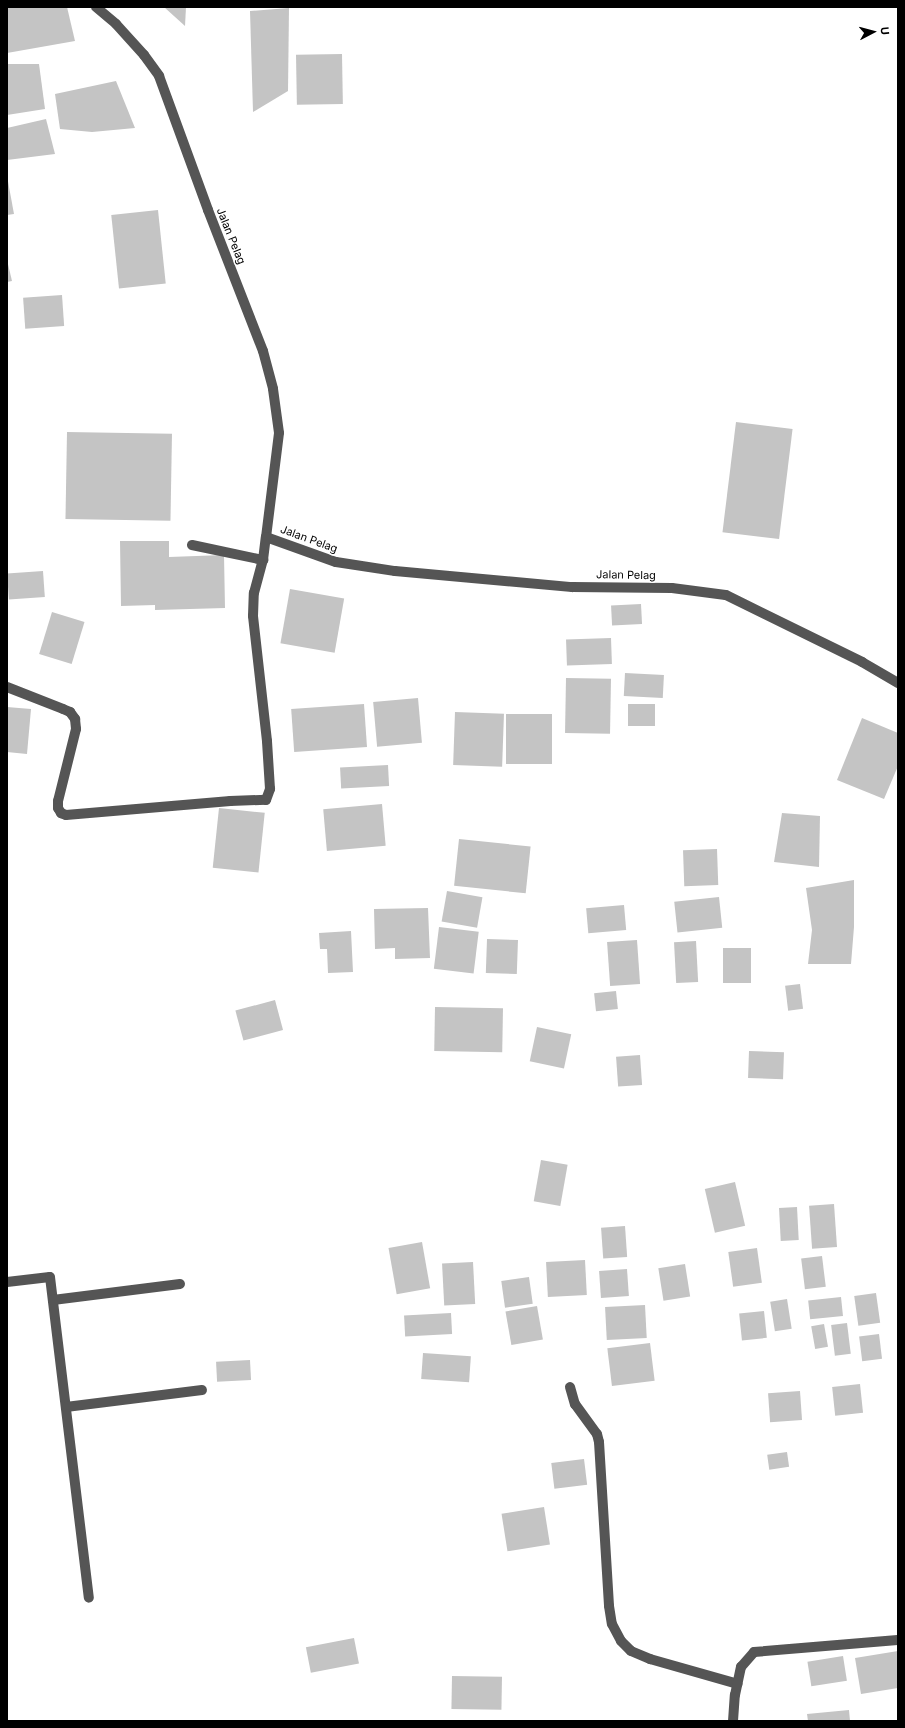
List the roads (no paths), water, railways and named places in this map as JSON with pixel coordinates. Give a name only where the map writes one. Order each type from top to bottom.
[{"type":"street","name":"Jalan Pelag","points":[[96,7],[116,24],[144,55],[159,76],[208,210],[263,352],[273,390],[279,433],[266,537],[336,562],[395,571],[572,587],[672,588],[726,595],[848,655],[898,683]]},
{"type":"street","points":[[7,687],[70,712],[75,719],[76,729],[58,801],[58,808],[61,813],[66,815],[230,801],[266,800],[270,789],[253,616],[254,593],[263,560],[266,537]]},
{"type":"street","points":[[192,545],[263,560]]},
{"type":"street","points":[[7,1282],[50,1277],[89,1598]]},
{"type":"street","points":[[53,1300],[180,1284]]},
{"type":"street","points":[[570,1388],[575,1404],[597,1434],[599,1442],[609,1606],[612,1624],[621,1641],[631,1651],[650,1659],[738,1684]]},
{"type":"street","points":[[66,1407],[202,1390]]},
{"type":"street","points":[[733,1721],[741,1666],[754,1652],[898,1640]]}]
